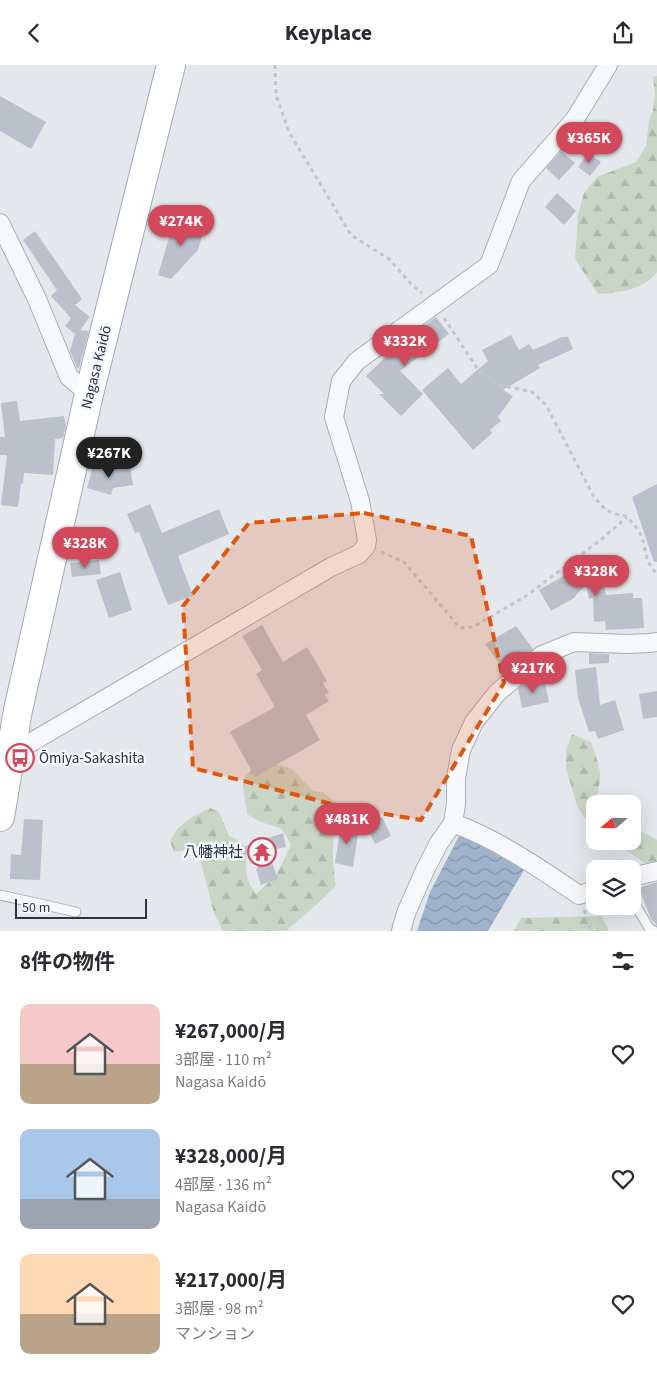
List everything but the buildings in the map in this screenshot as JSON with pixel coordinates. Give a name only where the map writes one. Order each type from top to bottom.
[{"type":"main road","name":"Nagasa Kaidō","points":[[0,817],[5,758],[89,394],[169,66]]},
{"type":"street","points":[[5,758],[331,567],[359,554],[366,546],[367,540],[360,501],[334,417],[341,381],[357,361],[488,265],[521,181],[575,119],[608,65]]},
{"type":"street","points":[[0,223],[37,299],[69,377],[89,394]]},
{"type":"street","points":[[401,931],[406,913],[425,870],[439,843],[453,823],[456,805],[456,778],[461,750],[474,722],[496,693],[542,655],[574,642],[628,644],[657,642]]},
{"type":"street","points":[[453,823],[475,831],[497,843],[579,895],[586,893]]},
{"type":"street","points":[[641,875],[657,871]]},
{"type":"lane","points":[[0,895],[76,913]]},
{"type":"lane","points":[[641,914],[649,928],[654,931]]},
{"type":"path","points":[[275,65],[276,95],[290,132],[351,235],[389,259],[412,285],[435,303],[479,371],[500,385],[532,391],[546,405],[594,497],[606,510],[627,517],[636,527],[642,537],[648,562],[657,575]]},
{"type":"path","points":[[366,546],[404,562],[460,628],[472,627],[526,596],[603,538],[627,517]]},
{"type":"highlighted area","points":[[364,513],[471,536],[504,683],[421,820],[343,807],[193,768],[183,606],[249,523]]},
{"type":"green space","points":[[657,76],[657,272],[652,278],[638,287],[614,293],[598,294],[575,259],[578,215],[584,193],[597,177],[636,162],[646,146],[655,94],[653,77]]},
{"type":"green space","points":[[572,734],[591,742],[599,765],[600,780],[597,795],[586,795],[586,819],[578,808],[566,769],[566,750]]},
{"type":"green space","points":[[262,761],[291,768],[313,791],[322,792],[339,805],[333,845],[333,866],[336,886],[286,931],[223,931],[214,913],[199,855],[187,850],[174,852],[170,841],[178,828],[192,817],[210,808],[219,812],[229,836],[242,844],[245,849],[248,880],[256,894],[276,876],[291,845],[282,829],[261,822],[247,814],[243,786],[245,776]]},
{"type":"green space","points":[[641,831],[657,840],[657,864],[648,865],[626,850],[641,850]]},
{"type":"green space","points":[[602,916],[609,931],[514,931],[521,918]]},
{"type":"water","points":[[459,836],[475,842],[524,870],[488,931],[417,931],[430,892]]},
{"type":"place","name":"Ōmiya-Sakashita","points":[[20,758]]},
{"type":"place","name":"八幡神社","points":[[262,852]]}]
